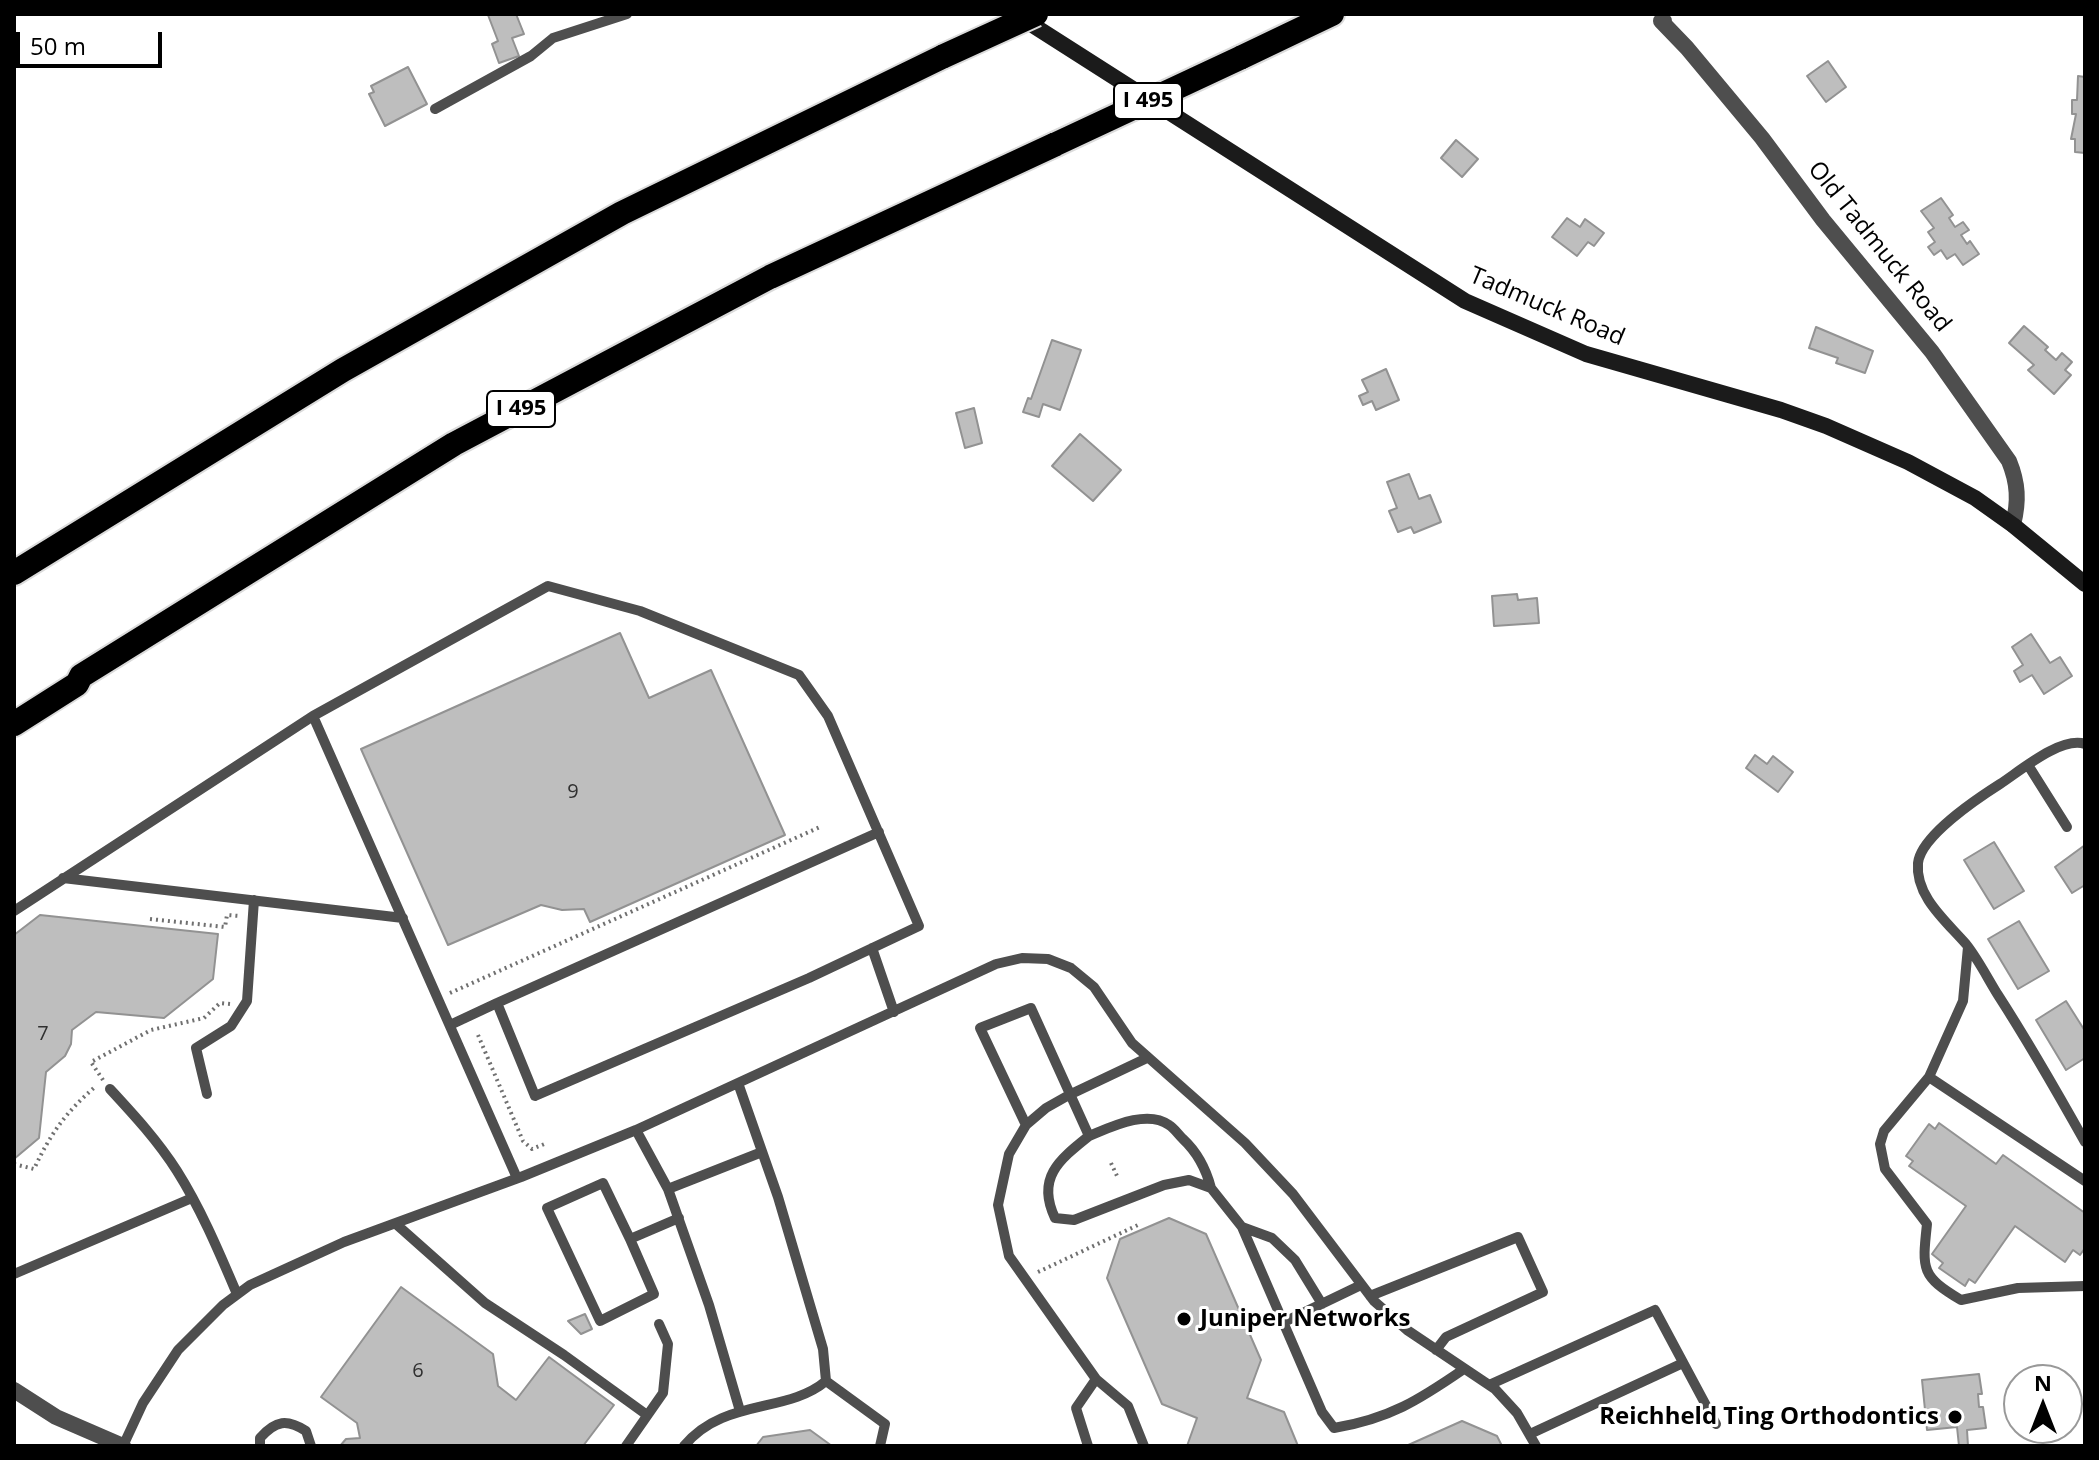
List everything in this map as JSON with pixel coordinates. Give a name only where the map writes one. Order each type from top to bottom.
[{"type":"highway","points":[[14,573],[343,370],[609,220],[1036,14]]},
{"type":"highway","name":"I 495","points":[[14,724],[77,684],[81,676],[454,444],[770,277],[1332,14]]},
{"type":"street","name":"Tadmuck Road","points":[[1016,14],[1465,301],[1586,354],[1781,410],[1908,462],[1975,498],[2085,584]]},
{"type":"street","name":"Old Tadmuck Road","points":[[1664,21],[1661,21],[1762,138],[1823,220],[1932,352],[2009,461],[2017,480],[2018,506],[2013,525]]},
{"type":"street","points":[[14,1390],[56,1417],[123,1446]]},
{"type":"lane","points":[[435,109],[531,56],[553,38],[627,14]]},
{"type":"lane","points":[[14,911],[313,716],[548,586],[640,611],[799,675],[828,716],[919,926],[535,1096],[497,1003]]},
{"type":"lane","points":[[313,716],[517,1178]]},
{"type":"lane","points":[[2083,741],[2048,752],[1959,811],[1918,860],[1919,881],[1925,895],[1968,947],[2032,1048],[2085,1142]]},
{"type":"lane","points":[[2028,765],[2067,827]]},
{"type":"lane","points":[[450,1025],[879,832]]},
{"type":"lane","points":[[63,878],[403,918]]},
{"type":"lane","points":[[207,1094],[196,1048],[231,1026],[247,1001],[254,900]]},
{"type":"lane","points":[[1968,947],[1963,1001],[1929,1077],[1884,1131],[1880,1144],[1885,1169],[1927,1224],[1923,1258],[1933,1284],[1961,1300],[2018,1288],[2085,1286]]},
{"type":"lane","points":[[872,948],[894,1012]]},
{"type":"lane","points":[[123,1446],[168,1362],[198,1328],[250,1285],[344,1242],[636,1130],[996,964],[1022,958],[1048,959],[1071,968],[1094,987],[1132,1043],[1245,1143],[1293,1194],[1370,1296],[1407,1330],[1489,1385],[1517,1413],[1536,1446]]},
{"type":"lane","points":[[1026,1125],[980,1028],[1031,1008],[1089,1136]]},
{"type":"lane","points":[[1144,1446],[1128,1406],[1096,1379],[1009,1256],[998,1205],[1009,1154],[1026,1125],[1046,1108],[1069,1095],[1147,1058]]},
{"type":"lane","points":[[1929,1077],[2085,1181]]},
{"type":"lane","points":[[738,1083],[823,1349],[826,1381],[885,1424],[880,1446]]},
{"type":"lane","points":[[110,1089],[148,1131],[177,1171],[237,1294]]},
{"type":"lane","points":[[1211,1188],[1189,1180],[1164,1185],[1074,1220],[1055,1218],[1047,1201],[1048,1182],[1060,1159],[1089,1136],[1117,1124],[1143,1119],[1167,1123],[1188,1143],[1206,1169],[1211,1188],[1242,1227],[1322,1412],[1334,1428],[1364,1423],[1413,1404],[1464,1369]]},
{"type":"lane","points":[[636,1130],[668,1189],[679,1218],[740,1411]]},
{"type":"lane","points":[[668,1189],[762,1152]]},
{"type":"lane","points":[[603,1183],[630,1239],[654,1294],[600,1321],[547,1208],[603,1183]]},
{"type":"lane","points":[[14,1274],[192,1198]]},
{"type":"lane","points":[[630,1239],[679,1218]]},
{"type":"lane","points":[[396,1224],[485,1303],[647,1415]]},
{"type":"lane","points":[[1242,1227],[1272,1238],[1295,1260],[1322,1304]]},
{"type":"lane","points":[[1370,1296],[1518,1237],[1543,1292],[1446,1337],[1436,1350]]},
{"type":"lane","points":[[1284,1322],[1361,1285]]},
{"type":"lane","points":[[1489,1385],[1655,1310],[1716,1424]]},
{"type":"lane","points":[[626,1446],[663,1393],[668,1344],[659,1324]]},
{"type":"lane","points":[[1530,1434],[1683,1363]]},
{"type":"lane","points":[[1088,1446],[1076,1408],[1096,1379]]},
{"type":"lane","points":[[684,1446],[707,1425],[740,1411],[813,1392],[826,1381]]},
{"type":"lane","points":[[260,1446],[260,1438],[272,1424],[291,1421],[306,1431],[311,1446]]},
{"type":"path","points":[[450,993],[820,827]]},
{"type":"path","points":[[150,919],[225,927],[227,915],[240,916]]},
{"type":"path","points":[[457,990],[461,999]]},
{"type":"path","points":[[14,1164],[34,1169],[51,1134],[75,1104],[103,1080],[91,1062],[151,1030],[204,1018],[220,1003],[244,1006]]},
{"type":"path","points":[[478,1035],[523,1141],[532,1149],[547,1143]]},
{"type":"path","points":[[1111,1163],[1117,1176]]},
{"type":"path","points":[[1025,1279],[1138,1225]]},
{"type":"building","points":[[516,14],[524,34],[512,38],[519,56],[499,63],[492,44],[498,41],[488,15]]},
{"type":"building","points":[[1828,61],[1846,87],[1826,102],[1807,76]]},
{"type":"building","points":[[408,67],[427,104],[385,126],[369,94],[374,92],[371,86]]},
{"type":"building","points":[[2078,76],[2085,77],[2085,153],[2075,152],[2075,139],[2071,139],[2076,114],[2072,114],[2072,100],[2077,100]]},
{"type":"building","points":[[1456,140],[1478,159],[1462,177],[1441,158]]},
{"type":"building","points":[[1941,198],[1953,215],[1949,218],[1955,227],[1963,222],[1969,230],[1961,235],[1967,244],[1970,241],[1979,254],[1963,265],[1955,254],[1947,259],[1941,250],[1934,255],[1928,247],[1935,242],[1928,232],[1934,228],[1921,211]]},
{"type":"building","points":[[1567,218],[1580,227],[1585,219],[1604,233],[1594,246],[1588,242],[1577,256],[1552,237]]},
{"type":"building","points":[[2024,326],[2048,347],[2045,350],[2056,360],[2062,353],[2072,362],[2065,370],[2071,375],[2054,394],[2028,370],[2034,365],[2009,343]]},
{"type":"building","points":[[1816,327],[1873,351],[1865,373],[1836,363],[1838,358],[1809,348]]},
{"type":"building","points":[[1052,340],[1081,350],[1060,410],[1043,404],[1039,417],[1023,412],[1028,398],[1031,399]]},
{"type":"building","points":[[1386,369],[1399,400],[1376,410],[1372,401],[1363,405],[1359,396],[1368,392],[1362,380]]},
{"type":"building","points":[[974,408],[982,443],[965,448],[956,413]]},
{"type":"building","points":[[1080,434],[1121,470],[1093,501],[1052,466]]},
{"type":"building","points":[[1409,474],[1419,499],[1430,495],[1441,522],[1414,533],[1411,527],[1398,532],[1389,511],[1397,508],[1387,482]]},
{"type":"building","points":[[1517,594],[1518,600],[1537,598],[1539,623],[1494,626],[1492,596]]},
{"type":"building","points":[[620,633],[649,698],[711,670],[785,835],[590,922],[584,909],[562,910],[541,905],[448,945],[361,749]]},
{"type":"building","points":[[2031,634],[2050,663],[2060,657],[2072,676],[2044,694],[2032,675],[2020,682],[2014,671],[2023,665],[2012,647]]},
{"type":"building","points":[[1755,755],[1767,764],[1773,756],[1793,772],[1778,792],[1746,768]]},
{"type":"building","points":[[1994,842],[2024,891],[1994,909],[1964,860]]},
{"type":"building","points":[[2085,845],[2085,885],[2072,893],[2055,867]]},
{"type":"building","points":[[40,915],[218,934],[213,979],[164,1018],[96,1012],[72,1030],[71,1044],[65,1056],[46,1072],[39,1138],[14,1159],[14,935]]},
{"type":"building","points":[[2019,921],[2049,971],[2018,989],[1988,939]]},
{"type":"building","points":[[2066,1001],[2085,1031],[2085,1058],[2066,1070],[2036,1020]]},
{"type":"building","points":[[1939,1123],[1996,1164],[2003,1155],[2085,1213],[2085,1248],[2080,1255],[2073,1250],[2065,1262],[2015,1226],[1975,1283],[1969,1279],[1965,1286],[1939,1268],[1943,1263],[1932,1254],[1966,1206],[1909,1166],[1913,1161],[1906,1156],[1929,1124],[1935,1129]]},
{"type":"building","name":"Juniper Networks","points":[[1169,1218],[1206,1234],[1261,1360],[1247,1398],[1284,1412],[1298,1446],[1187,1446],[1197,1418],[1162,1404],[1107,1278],[1120,1239]]},
{"type":"building","points":[[401,1287],[493,1354],[498,1386],[516,1400],[549,1357],[614,1405],[583,1446],[340,1446],[346,1439],[360,1438],[357,1423],[321,1397]]},
{"type":"building","points":[[585,1314],[592,1329],[581,1334],[568,1321]]},
{"type":"building","name":"Reichheld Ting Orthodontics","points":[[1979,1374],[1982,1394],[1978,1394],[1979,1407],[1983,1407],[1986,1428],[1967,1430],[1968,1446],[1959,1446],[1957,1427],[1927,1430],[1922,1380]]},
{"type":"building","points":[[1462,1421],[1497,1436],[1502,1446],[1406,1446]]},
{"type":"building","points":[[810,1430],[832,1446],[756,1446],[763,1437]]},
{"type":"place","name":"Juniper Networks","points":[[1184,1319]]},
{"type":"place","name":"Reichheld Ting Orthodontics","points":[[1955,1417]]}]
